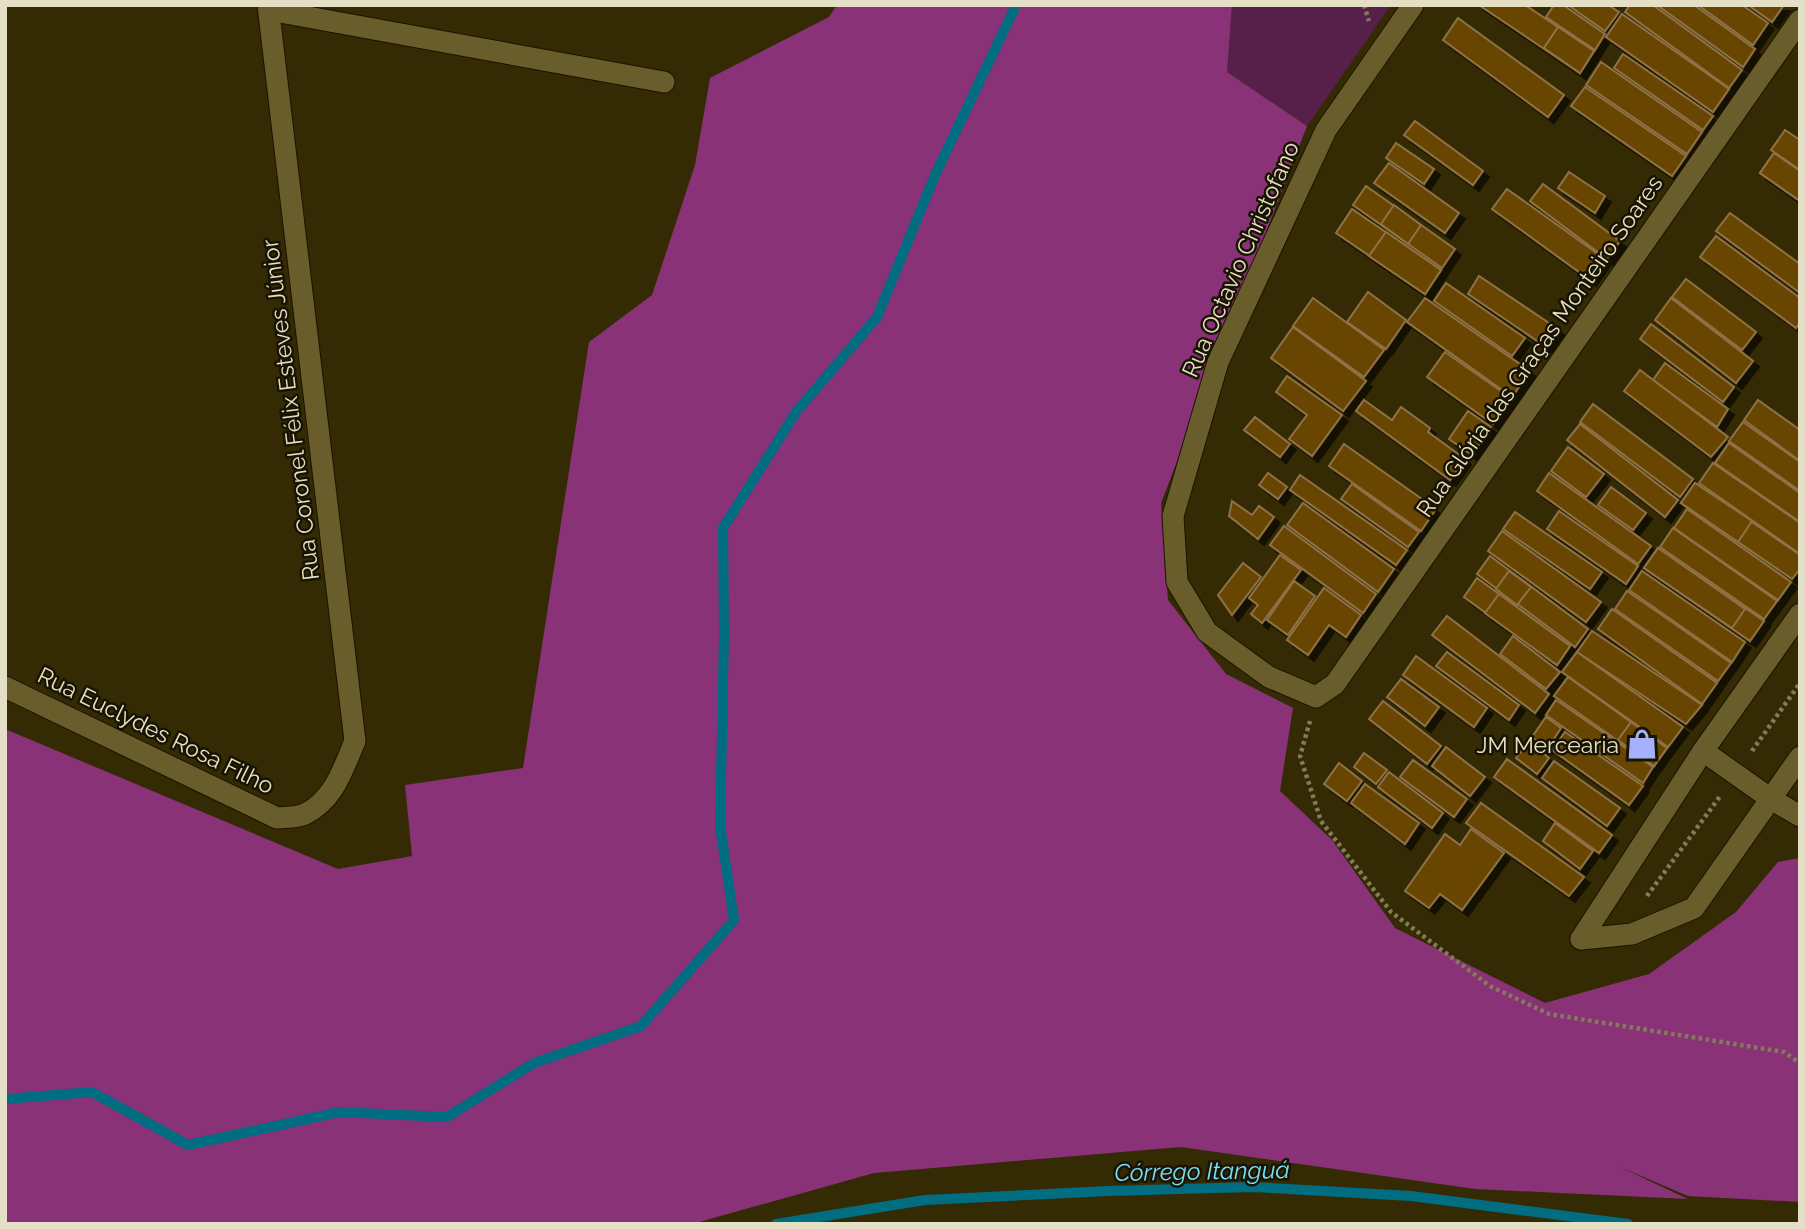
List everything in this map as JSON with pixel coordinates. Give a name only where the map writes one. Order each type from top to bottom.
[{"type":"street","name":"Rua Octavio Christofano","points":[[1316,697],[1269,677],[1207,632],[1177,582],[1173,516],[1219,362],[1326,130],[1413,5]]},
{"type":"street","points":[[268,8],[664,82]]},
{"type":"street","name":"Rua Coronel Félix Esteves Júnior","points":[[268,8],[355,741],[334,789],[323,802]]},
{"type":"street","name":"Rua Glória das Graças Monteiro Soares","points":[[1316,697],[1335,684],[1800,20]]},
{"type":"street","points":[[1800,614],[1703,751],[1581,939],[1632,934],[1694,908],[1800,757]]},
{"type":"street","name":"Rua Euclydes Rosa Filho","points":[[5,687],[277,818],[303,815],[323,802]]},
{"type":"street","points":[[1703,751],[1800,816]]},
{"type":"path","points":[[1316,697],[1300,756],[1321,821],[1391,912],[1490,986],[1549,1014],[1784,1052],[1800,1063]]},
{"type":"shaded area","points":[[837,5],[1232,5],[1227,72],[1307,126],[1161,503],[1168,600],[1226,674],[1293,708],[1280,791],[1332,840],[1395,928],[1545,1003],[1649,974],[1736,912],[1778,862],[1800,858],[1800,1202],[1688,1196],[1620,1167],[1688,1199],[1475,1189],[1181,1147],[874,1173],[692,1224],[5,1224],[5,729],[338,869],[412,856],[405,785],[523,768],[589,342],[652,295],[695,165],[710,78],[829,17]]},
{"type":"shaded area","points":[[1232,5],[1391,5],[1307,126],[1227,72]]},
{"type":"building","points":[[1479,5],[1525,5],[1594,51],[1580,73]]},
{"type":"building","points":[[1554,5],[1563,5],[1605,34],[1595,50],[1546,17]]},
{"type":"building","points":[[1568,5],[1608,5],[1619,12],[1605,31]]},
{"type":"building","points":[[1630,5],[1653,5],[1742,70],[1729,88],[1625,12]]},
{"type":"building","points":[[1657,5],[1694,5],[1755,49],[1743,67]]},
{"type":"building","points":[[1698,5],[1742,5],[1768,23],[1753,45]]},
{"type":"building","points":[[1748,5],[1784,5],[1772,22]]},
{"type":"building","points":[[1622,14],[1729,89],[1713,112],[1606,37]]},
{"type":"building","points":[[1458,18],[1564,95],[1548,117],[1443,40]]},
{"type":"building","points":[[1558,27],[1594,51],[1580,73],[1544,48]]},
{"type":"building","points":[[1623,54],[1713,116],[1703,130],[1614,68]]},
{"type":"building","points":[[1601,62],[1702,132],[1687,154],[1586,85]]},
{"type":"building","points":[[1585,87],[1686,156],[1672,176],[1571,106]]},
{"type":"building","points":[[1415,121],[1483,171],[1473,185],[1404,135]]},
{"type":"building","points":[[1785,130],[1800,140],[1800,170],[1771,150]]},
{"type":"building","points":[[1396,143],[1434,169],[1424,184],[1386,158]]},
{"type":"building","points":[[1774,153],[1800,171],[1800,201],[1760,173]]},
{"type":"building","points":[[1774,153],[1800,171],[1800,201],[1760,173]]},
{"type":"building","points":[[1389,163],[1459,213],[1445,233],[1374,183]]},
{"type":"building","points":[[1569,172],[1605,196],[1595,213],[1558,188]]},
{"type":"building","points":[[1543,184],[1620,241],[1607,259],[1530,201]]},
{"type":"building","points":[[1366,186],[1455,249],[1442,268],[1353,205]]},
{"type":"building","points":[[1507,189],[1605,259],[1590,280],[1492,209]]},
{"type":"building","points":[[1394,205],[1421,225],[1408,244],[1381,224]]},
{"type":"building","points":[[1352,209],[1441,270],[1425,294],[1336,233]]},
{"type":"building","points":[[1730,213],[1800,264],[1800,293],[1716,231]]},
{"type":"building","points":[[1386,232],[1441,270],[1425,294],[1369,256]]},
{"type":"building","points":[[1716,236],[1800,298],[1800,322],[1796,328],[1700,257]]},
{"type":"building","points":[[1479,276],[1558,329],[1546,347],[1468,294]]},
{"type":"building","points":[[1686,279],[1756,332],[1742,350],[1672,297]]},
{"type":"building","points":[[1446,283],[1525,338],[1512,356],[1434,301]]},
{"type":"building","points":[[1368,292],[1406,320],[1386,349],[1347,322]]},
{"type":"building","points":[[1313,298],[1384,350],[1364,377],[1293,326]]},
{"type":"building","points":[[1425,298],[1530,371],[1512,397],[1407,322]]},
{"type":"building","points":[[1671,298],[1753,361],[1736,383],[1655,320]]},
{"type":"building","points":[[1651,324],[1734,387],[1723,402],[1640,339]]},
{"type":"building","points":[[1293,327],[1366,381],[1343,411],[1271,358]]},
{"type":"building","points":[[1445,352],[1511,398],[1493,424],[1427,377]]},
{"type":"building","points":[[1665,363],[1728,409],[1717,427],[1653,380]]},
{"type":"building","points":[[1640,370],[1728,437],[1711,457],[1624,391]]},
{"type":"building","points":[[1287,376],[1342,415],[1312,456],[1289,439],[1307,415],[1276,392]]},
{"type":"building","points":[[1364,400],[1392,420],[1401,407],[1430,428],[1428,432],[1465,459],[1450,480],[1356,411]]},
{"type":"building","points":[[1758,400],[1800,430],[1800,461],[1744,420]]},
{"type":"building","points":[[1593,404],[1693,479],[1680,497],[1580,422]]},
{"type":"building","points":[[1468,411],[1491,427],[1472,455],[1449,439]]},
{"type":"building","points":[[1255,417],[1290,444],[1280,457],[1244,430]]},
{"type":"building","points":[[1743,422],[1800,462],[1800,491],[1729,441]]},
{"type":"building","points":[[1580,424],[1678,500],[1665,517],[1567,440]]},
{"type":"building","points":[[1729,443],[1800,493],[1800,522],[1715,463]]},
{"type":"building","points":[[1729,443],[1800,493],[1800,522],[1715,463]]},
{"type":"building","points":[[1344,444],[1436,509],[1421,531],[1329,466]]},
{"type":"building","points":[[1568,447],[1604,474],[1586,497],[1551,471]]},
{"type":"building","points":[[1713,463],[1800,523],[1800,554],[1699,483]]},
{"type":"building","points":[[1268,473],[1287,487],[1278,499],[1259,485]]},
{"type":"building","points":[[1549,473],[1651,546],[1638,564],[1537,491]]},
{"type":"building","points":[[1300,475],[1407,550],[1396,565],[1290,490]]},
{"type":"building","points":[[1695,483],[1800,555],[1800,569],[1792,579],[1681,503]]},
{"type":"building","points":[[1695,483],[1752,521],[1738,542],[1681,503]]},
{"type":"building","points":[[1352,484],[1419,532],[1408,547],[1341,499]]},
{"type":"building","points":[[1611,487],[1646,513],[1633,530],[1598,505]]},
{"type":"building","points":[[1232,501],[1252,515],[1259,506],[1274,517],[1258,539],[1229,516]]},
{"type":"building","points":[[1303,503],[1394,569],[1378,592],[1287,525]]},
{"type":"building","points":[[1687,509],[1791,582],[1778,600],[1674,528]]},
{"type":"building","points":[[1559,511],[1638,566],[1626,584],[1547,529]]},
{"type":"building","points":[[1515,512],[1602,572],[1590,589],[1503,529]]},
{"type":"building","points":[[1284,526],[1376,594],[1363,613],[1270,545]]},
{"type":"building","points":[[1673,528],[1777,601],[1764,619],[1660,547]]},
{"type":"building","points":[[1502,531],[1601,602],[1586,622],[1488,551]]},
{"type":"building","points":[[1658,548],[1764,621],[1750,641],[1644,568]]},
{"type":"building","points":[[1658,548],[1745,609],[1732,628],[1644,568]]},
{"type":"building","points":[[1280,555],[1301,570],[1262,623],[1251,614],[1258,605],[1249,598]]},
{"type":"building","points":[[1490,556],[1588,629],[1575,647],[1477,574]]},
{"type":"building","points":[[1243,563],[1261,577],[1232,615],[1218,595]]},
{"type":"building","points":[[1509,571],[1531,587],[1517,605],[1496,589]]},
{"type":"building","points":[[1642,571],[1745,642],[1732,662],[1629,590]]},
{"type":"building","points":[[1477,578],[1570,646],[1557,665],[1464,597]]},
{"type":"building","points":[[1294,581],[1315,596],[1288,635],[1267,620]]},
{"type":"building","points":[[1324,588],[1361,615],[1346,637],[1329,625],[1308,655],[1287,640]]},
{"type":"building","points":[[1627,591],[1731,663],[1718,681],[1615,609]]},
{"type":"building","points":[[1499,594],[1570,646],[1557,665],[1485,613]]},
{"type":"building","points":[[1612,609],[1717,683],[1702,704],[1598,629]]},
{"type":"building","points":[[1447,616],[1549,694],[1535,713],[1432,635]]},
{"type":"building","points":[[1592,631],[1702,705],[1686,724],[1577,652]]},
{"type":"building","points":[[1513,636],[1560,672],[1546,689],[1500,654]]},
{"type":"building","points":[[1447,652],[1519,705],[1509,720],[1436,666]]},
{"type":"building","points":[[1577,652],[1683,727],[1668,747],[1562,672]]},
{"type":"building","points":[[1416,656],[1487,708],[1474,727],[1403,675]]},
{"type":"building","points":[[1568,677],[1667,748],[1654,766],[1554,696]]},
{"type":"building","points":[[1401,679],[1439,707],[1425,726],[1387,697]]},
{"type":"building","points":[[1556,700],[1653,767],[1643,783],[1546,715]]},
{"type":"building","points":[[1383,701],[1441,746],[1427,764],[1369,719]]},
{"type":"building","points":[[1546,717],[1561,728],[1548,748],[1532,737]]},
{"type":"building","name":"JM Mercearia","points":[[1631,722],[1667,748],[1654,766],[1618,740]]},
{"type":"building","points":[[1565,732],[1643,786],[1629,805],[1552,750]]},
{"type":"building","points":[[1529,742],[1549,758],[1537,774],[1516,758]]},
{"type":"building","points":[[1446,747],[1485,777],[1470,796],[1432,766]]},
{"type":"building","points":[[1364,753],[1387,770],[1376,784],[1354,767]]},
{"type":"building","points":[[1507,759],[1612,835],[1599,853],[1494,777]]},
{"type":"building","points":[[1413,760],[1467,799],[1454,817],[1400,777]]},
{"type":"building","points":[[1554,761],[1620,808],[1607,826],[1542,778]]},
{"type":"building","points":[[1339,763],[1362,781],[1347,801],[1324,784]]},
{"type":"building","points":[[1389,772],[1443,813],[1432,828],[1378,787]]},
{"type":"building","points":[[1365,784],[1419,823],[1405,844],[1351,803]]},
{"type":"building","points":[[1481,803],[1584,877],[1569,896],[1466,823]]},
{"type":"building","points":[[1555,823],[1593,851],[1580,869],[1543,841]]},
{"type":"building","points":[[1471,829],[1504,853],[1462,910],[1440,894],[1429,908],[1405,891],[1445,834],[1460,845]]},
{"type":"waterway","points":[[5,1099],[92,1092],[188,1145],[339,1112],[447,1117],[534,1063],[641,1026],[734,920],[720,826],[723,528],[796,412],[877,317],[935,175],[1016,5]]},
{"type":"waterway","name":"Córrego Itanguá","points":[[776,1224],[925,1200],[1253,1187],[1411,1196],[1628,1224]]},
{"type":"place","name":"JM Mercearia","points":[[1642,744]]}]
